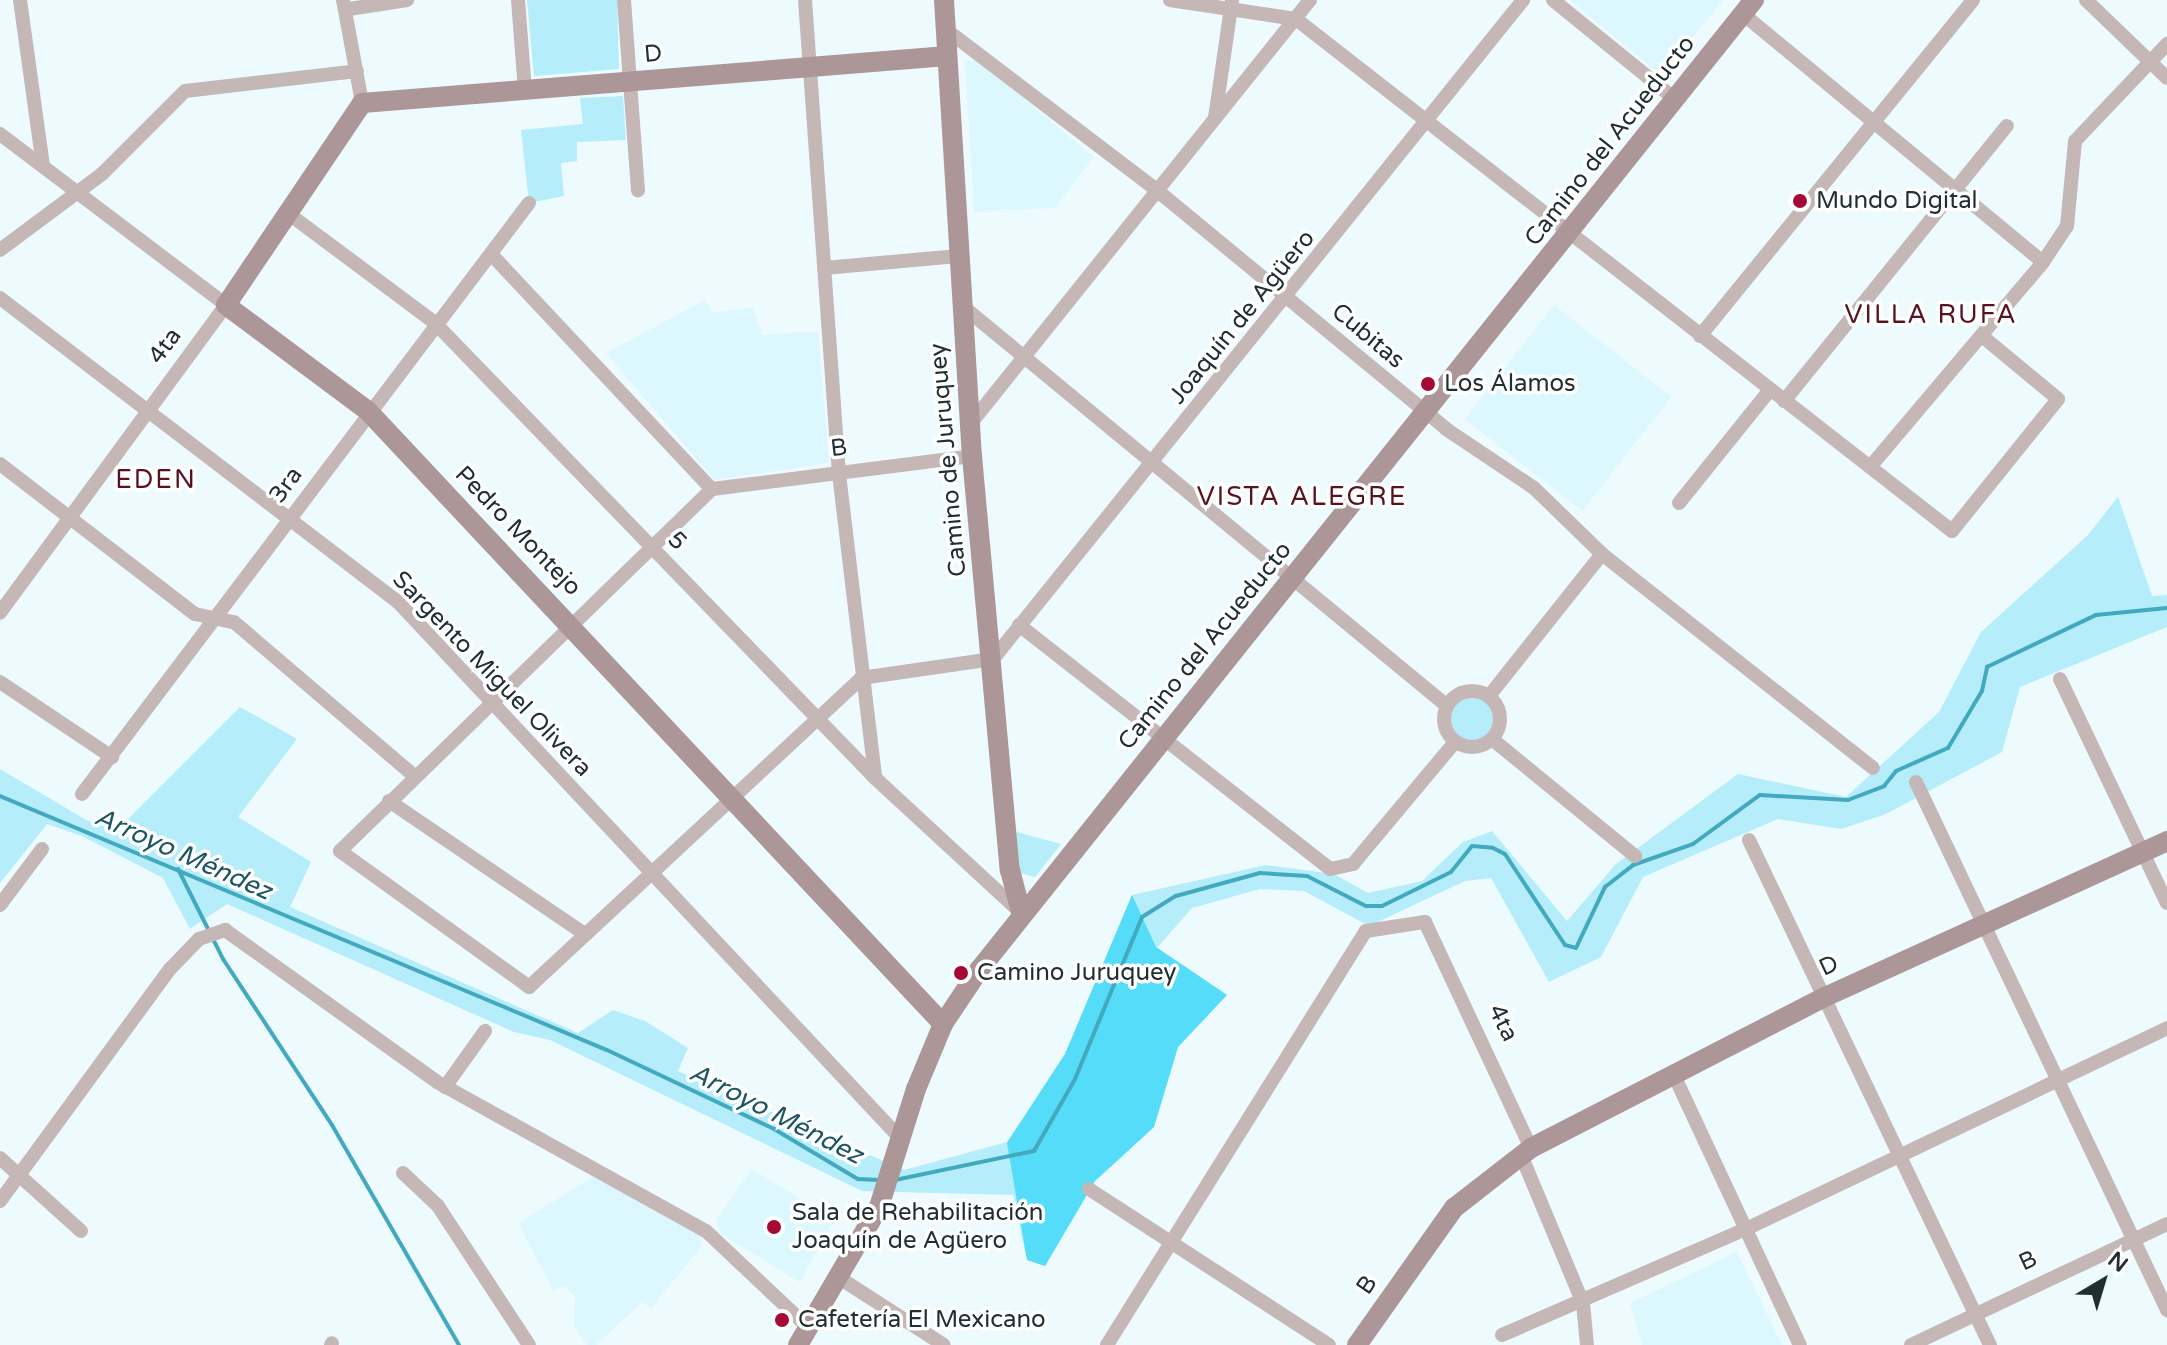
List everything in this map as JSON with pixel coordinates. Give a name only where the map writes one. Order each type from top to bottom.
[{"type":"street","points":[[20,0],[43,166]]},
{"type":"street","points":[[362,103],[346,4],[407,0]]},
{"type":"street","points":[[518,0],[525,91]]},
{"type":"street","points":[[624,0],[638,190]]},
{"type":"street","points":[[805,0],[839,474],[875,778]]},
{"type":"street","name":"Camino de Juruquey","points":[[944,0],[960,304],[972,456],[1010,870],[1021,912]]},
{"type":"street","points":[[1170,0],[1232,3],[1296,19],[1952,531],[2058,399],[1982,336]]},
{"type":"street","points":[[971,423],[1310,0]]},
{"type":"street","name":"Joaquín de Agüero","points":[[993,659],[1523,0]]},
{"type":"street","points":[[1553,0],[1675,99]]},
{"type":"street","points":[[1700,336],[1870,120],[1973,0]]},
{"type":"street","points":[[2086,0],[2167,78]]},
{"type":"street","points":[[1215,119],[1232,3]]},
{"type":"street","points":[[1749,7],[1870,120],[2043,262]]},
{"type":"street","name":"Camino del Acueducto","points":[[804,1337],[841,1279],[879,1207],[900,1138],[943,1024],[1021,912],[1428,415],[1749,7]]},
{"type":"street","name":"Cubitas","points":[[944,28],[1159,192],[1428,415],[1534,488],[1602,554],[1873,768]]},
{"type":"street","points":[[1870,467],[2043,262],[2067,226],[2075,141],[2167,44]]},
{"type":"street","name":"D","points":[[362,103],[947,56]]},
{"type":"street","points":[[0,250],[76,194],[185,91],[357,71]]},
{"type":"street","name":"4ta","points":[[0,613],[226,305],[362,103]]},
{"type":"street","points":[[1784,401],[2007,126]]},
{"type":"street","name":"Pedro Montejo","points":[[0,134],[368,411],[943,1024]]},
{"type":"street","name":"3ra","points":[[82,794],[215,620],[368,411],[529,203]]},
{"type":"street","name":"5","points":[[289,214],[435,323],[875,778],[1021,912]]},
{"type":"street","points":[[491,254],[712,489],[490,699],[340,851],[529,987],[861,678],[993,659]]},
{"type":"street","points":[[824,268],[958,256]]},
{"type":"street","name":"Sargento Miguel Olivera","points":[[0,298],[398,602],[900,1138]]},
{"type":"street","points":[[960,304],[1295,577],[1446,705]]},
{"type":"street","points":[[1679,503],[1770,390]]},
{"type":"street","name":"B","points":[[712,489],[972,456]]},
{"type":"street","points":[[0,464],[195,614],[234,622],[414,776]]},
{"type":"street","points":[[1489,696],[1602,554]]},
{"type":"street","points":[[1019,625],[1330,869],[1353,864],[1455,742]]},
{"type":"street","points":[[2060,679],[2167,903]]},
{"type":"street","points":[[0,682],[112,757]]},
{"type":"street","points":[[1471,690],[1489,696],[1500,722],[1492,739],[1470,748],[1455,742],[1443,721],[1446,705],[1471,690]]},
{"type":"street","points":[[1492,739],[1635,856]]},
{"type":"street","points":[[1916,782],[2060,1079],[2167,1310]]},
{"type":"street","points":[[389,801],[585,934]]},
{"type":"street","points":[[1749,840],[1990,1345]]},
{"type":"street","name":"D","points":[[1526,1152],[1673,1073],[1825,997],[2167,841]]},
{"type":"street","points":[[0,905],[42,849]]},
{"type":"street","name":"4ta","points":[[1172,1243],[1366,931],[1425,922],[1526,1152],[1583,1303],[1587,1345]]},
{"type":"street","points":[[0,1201],[199,939],[225,930],[445,1087],[706,1231],[804,1337]]},
{"type":"street","points":[[1502,1335],[1583,1303],[1746,1229],[2167,1028]]},
{"type":"street","points":[[445,1087],[485,1031]]},
{"type":"street","points":[[1673,1073],[1800,1345]]},
{"type":"street","name":"B","points":[[1357,1345],[1454,1208],[1526,1152]]},
{"type":"street","points":[[0,1158],[21,1173],[81,1231]]},
{"type":"street","points":[[403,1173],[438,1206],[529,1345]]},
{"type":"street","points":[[1089,1189],[1329,1345]]},
{"type":"street","name":"B","points":[[1911,1345],[2167,1224]]},
{"type":"street","points":[[1107,1345],[1172,1243]]},
{"type":"street","points":[[841,1279],[944,1345]]},
{"type":"shaded area","points":[[527,0],[617,0],[619,69],[534,76]]},
{"type":"shaded area","points":[[1570,0],[1723,0],[1662,76]]},
{"type":"shaded area","points":[[977,60],[1094,157],[1055,208],[974,212],[965,61]]},
{"type":"shaded area","points":[[623,96],[626,140],[577,142],[577,161],[561,163],[564,196],[529,203],[521,130],[583,124],[580,98]]},
{"type":"shaded area","points":[[705,300],[712,312],[753,308],[762,335],[818,331],[829,463],[714,480],[606,353]]},
{"type":"shaded area","points":[[1554,305],[1671,397],[1582,511],[1465,419]]},
{"type":"shaded area","points":[[2118,497],[2152,596],[2167,595],[2167,627],[2020,687],[2002,752],[1886,814],[1841,829],[1778,819],[1643,877],[1601,957],[1549,982],[1491,878],[1465,881],[1369,926],[1304,891],[1260,889],[1192,908],[1157,948],[1227,995],[1178,1047],[1154,1127],[1095,1181],[1045,1266],[1027,1260],[1013,1195],[862,1191],[550,1040],[514,1032],[227,904],[190,929],[163,878],[82,836],[47,824],[0,883],[0,769],[88,821],[120,827],[240,707],[297,739],[238,817],[311,862],[290,907],[578,1033],[613,1010],[645,1021],[688,1048],[678,1071],[904,1170],[1007,1142],[1065,1054],[1132,895],[1266,865],[1334,874],[1368,893],[1422,881],[1463,842],[1492,831],[1567,921],[1616,864],[1738,774],[1846,797],[1939,712],[1981,632],[2087,536]]},
{"type":"shaded area","points":[[1472,698],[1487,705],[1494,720],[1487,735],[1472,742],[1457,735],[1450,720],[1457,705]]},
{"type":"shaded area","points":[[1016,832],[1061,844],[1035,877],[1019,873]]},
{"type":"shaded area","points":[[1132,895],[1156,947],[1227,995],[1178,1047],[1154,1127],[1095,1181],[1045,1266],[1027,1260],[1007,1143],[1065,1054]]},
{"type":"shaded area","name":"Sala de Rehabilitación Joaquín de Agüero","points":[[752,1169],[834,1220],[800,1282],[721,1234],[716,1220]]},
{"type":"shaded area","points":[[595,1176],[700,1231],[702,1246],[651,1308],[642,1302],[596,1345],[587,1345],[574,1326],[575,1297],[564,1286],[553,1290],[518,1223]]},
{"type":"shaded area","points":[[1737,1252],[1782,1345],[1642,1345],[1630,1303]]},
{"type":"waterway","name":"Arroyo Méndez","points":[[895,1180],[1034,1151],[1075,1079],[1142,917],[1176,896],[1260,873],[1307,876],[1366,906],[1382,906],[1451,872],[1472,846],[1493,848],[1505,854],[1565,945],[1576,948],[1605,887],[1633,865],[1693,844],[1760,795],[1848,800],[1884,786],[1896,771],[1948,748],[1982,691],[1987,667],[2096,615],[2167,608]]},
{"type":"waterway","name":"Arroyo Méndez","points":[[0,796],[607,1050],[774,1129],[858,1179],[879,1180]]},
{"type":"waterway","points":[[178,869],[223,959],[332,1125],[459,1345]]},
{"type":"place","name":"Mundo Digital","points":[[1800,201]]},
{"type":"place","name":"Los Álamos","points":[[1428,384]]},
{"type":"place","name":"Camino Juruquey","points":[[961,973]]},
{"type":"place","name":"Sala de Rehabilitación Joaquín de Agüero","points":[[774,1227]]},
{"type":"place","name":"Cafetería El Mexicano","points":[[782,1320]]},
{"type":"district","name":"VILLA RUFA","points":[[1931,315]]},
{"type":"district","name":"EDEN","points":[[156,480]]},
{"type":"district","name":"VISTA ALEGRE","points":[[1302,497]]}]
